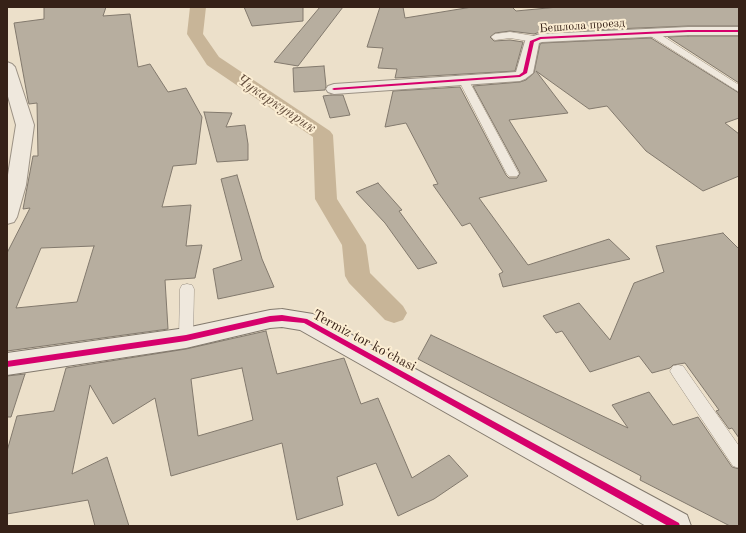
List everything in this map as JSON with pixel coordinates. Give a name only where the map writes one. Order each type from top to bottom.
[{"type":"street","name":"Бешлола проезд","points":[[334,89],[524,74],[532,41],[540,38],[652,32],[739,31]]},
{"type":"street","points":[[7,67],[25,125],[16,185],[7,217]]},
{"type":"street","name":"Termiz tor koʻchasi","points":[[7,364],[186,338],[270,319],[288,318],[306,322],[676,526]]},
{"type":"lane","points":[[652,32],[739,88]]},
{"type":"lane","points":[[495,37],[510,35],[534,40]]},
{"type":"lane","points":[[463,79],[513,174]]},
{"type":"lane","points":[[186,338],[187,289]]},
{"type":"lane","points":[[678,371],[739,460]]},
{"type":"building","points":[[44,7],[106,7],[103,16],[130,14],[138,67],[150,64],[168,92],[186,88],[202,117],[196,164],[173,166],[162,207],[191,205],[186,246],[202,245],[195,278],[165,280],[168,329],[7,351],[7,253],[30,208],[23,209],[33,156],[38,156],[37,103],[29,104],[14,23],[44,19]],"holes":[[[94,246],[77,302],[16,308],[41,248]]]},
{"type":"building","points":[[244,7],[303,7],[303,21],[252,26]]},
{"type":"building","points":[[320,7],[343,7],[298,66],[274,62]]},
{"type":"building","points":[[380,7],[403,7],[405,18],[472,7],[512,7],[516,11],[558,7],[739,7],[739,26],[688,26],[540,32],[534,34],[510,31],[495,33],[490,37],[494,41],[510,40],[523,42],[515,71],[395,78],[397,69],[378,68],[383,48],[367,47]]},
{"type":"building","points":[[739,36],[739,83],[668,37]]},
{"type":"building","points":[[651,38],[739,93],[739,118],[725,123],[739,134],[739,176],[703,191],[646,151],[607,106],[589,109],[536,71],[568,113],[509,120],[547,181],[479,198],[528,265],[609,239],[630,259],[503,287],[499,274],[503,272],[470,223],[462,226],[433,185],[438,184],[406,123],[385,127],[393,91],[460,87],[506,175],[509,178],[517,178],[520,173],[473,86],[520,82],[526,80],[534,73],[540,44],[542,43]]},
{"type":"building","points":[[324,66],[325,90],[294,92],[293,68]]},
{"type":"building","points":[[343,95],[350,115],[330,118],[323,96]]},
{"type":"building","points":[[204,112],[232,113],[226,127],[245,125],[248,144],[248,160],[217,162]]},
{"type":"building","points":[[237,175],[262,259],[274,287],[218,299],[213,269],[242,260],[221,179]]},
{"type":"building","points":[[378,183],[402,210],[399,211],[437,263],[418,269],[385,223],[356,192]]},
{"type":"building","points":[[723,233],[739,249],[739,438],[732,428],[729,429],[716,411],[719,410],[685,363],[673,365],[670,368],[652,373],[639,356],[590,372],[562,331],[556,333],[543,316],[579,303],[610,340],[634,283],[664,272],[656,246]]},
{"type":"building","points":[[266,331],[277,374],[344,358],[361,404],[378,398],[412,478],[449,455],[468,476],[434,499],[398,516],[376,463],[337,477],[343,505],[297,520],[282,443],[171,476],[155,398],[113,424],[90,385],[72,474],[107,457],[129,526],[95,526],[88,500],[7,514],[7,451],[17,416],[54,411],[66,368],[186,349]],"holes":[[[242,368],[253,420],[198,436],[191,379]]]},
{"type":"building","points":[[431,335],[628,428],[612,405],[649,392],[673,425],[698,417],[732,467],[739,469],[739,526],[730,526],[640,480],[641,476],[418,359]]},
{"type":"building","points":[[25,374],[11,417],[7,417],[7,376]]},
{"type":"waterway","name":"Чукаркуприк","points":[[198,7],[195,34],[213,61],[323,135],[326,199],[354,245],[358,276],[394,313]]},
{"type":"cycle path","points":[[334,89],[520,76],[525,73],[532,41],[540,38],[688,31],[739,31]]},
{"type":"cycle path","points":[[7,364],[186,338],[270,319],[282,318],[305,321],[676,526]]}]
